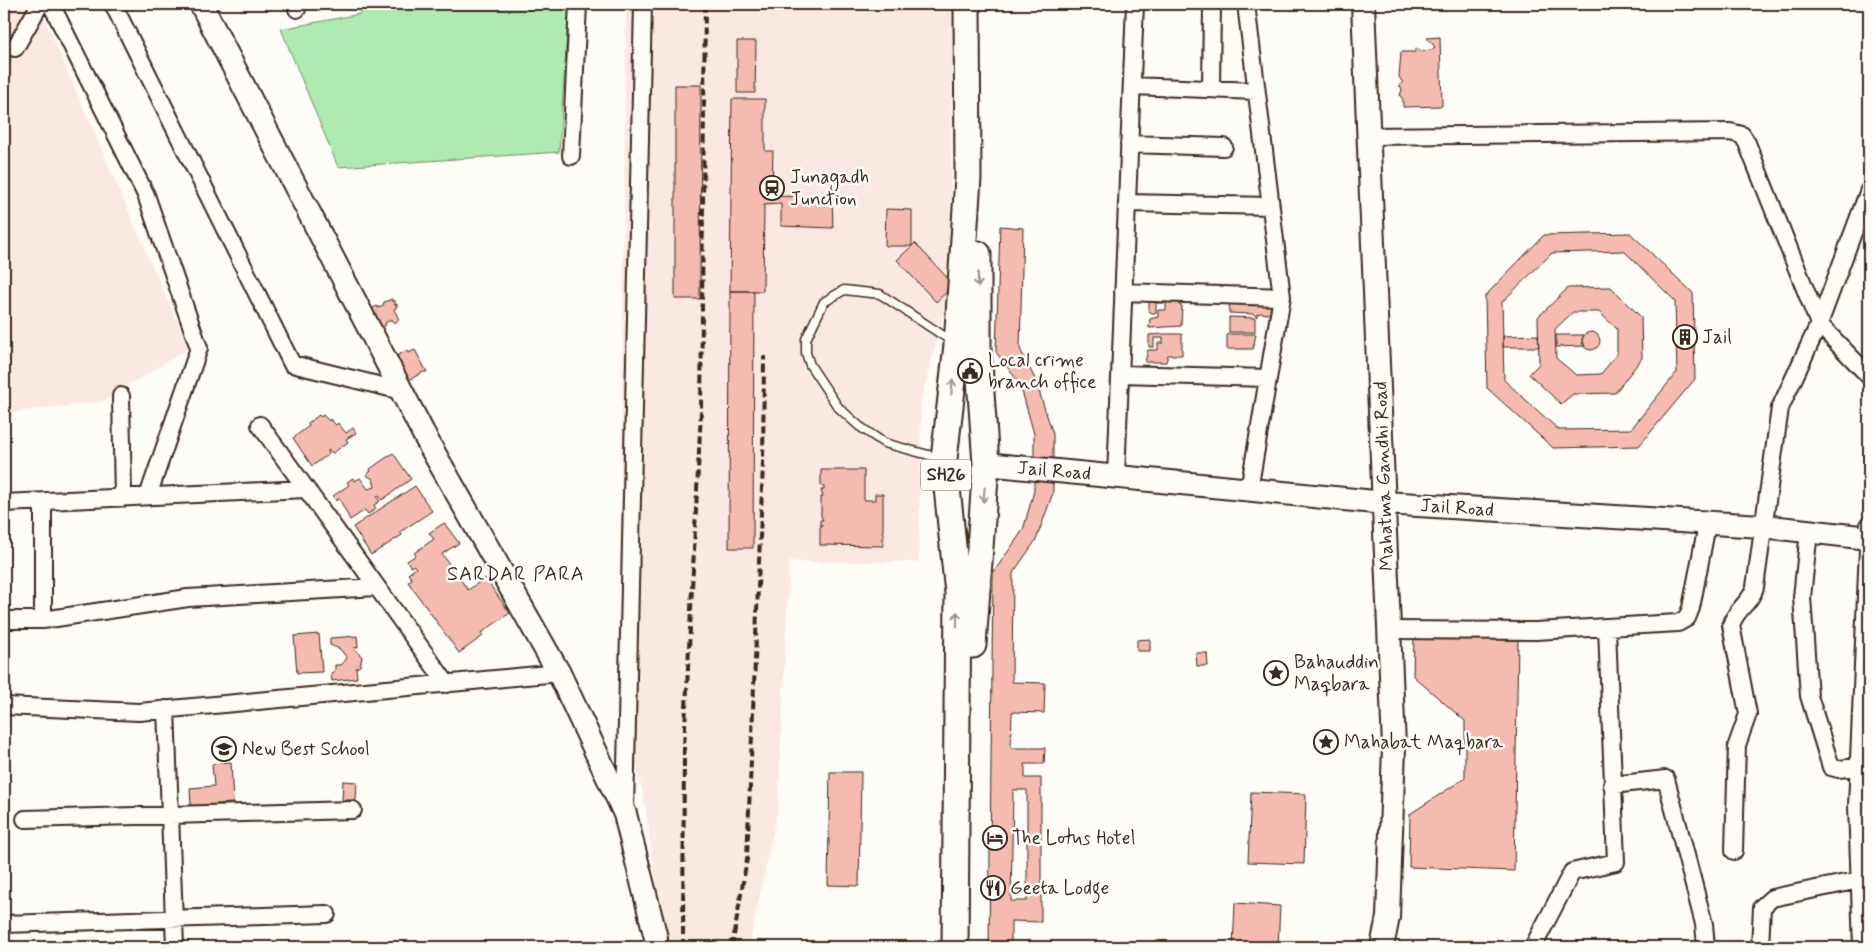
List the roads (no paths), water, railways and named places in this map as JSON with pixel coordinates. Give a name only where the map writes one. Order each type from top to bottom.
[{"type":"main road","name":"SH26","points":[[955,947],[958,593],[944,459],[957,345],[968,178],[967,4]]},
{"type":"main road","name":"SH26","points":[[967,947],[972,672],[986,464],[985,427],[978,350],[978,4]]},
{"type":"main road","points":[[948,427],[985,427]]},
{"type":"main road","points":[[951,526],[981,527]]},
{"type":"street","points":[[15,48],[40,4]]},
{"type":"street","points":[[51,4],[146,195],[199,348],[148,496]]},
{"type":"street","points":[[113,4],[292,364],[402,391]]},
{"type":"street","points":[[200,4],[430,446],[559,673],[625,814],[656,938],[656,947]]},
{"type":"street","points":[[571,156],[578,4]]},
{"type":"street","points":[[625,814],[643,10],[630,4]]},
{"type":"street","points":[[1116,477],[1135,4]]},
{"type":"street","points":[[1210,89],[1212,4]]},
{"type":"street","points":[[1246,4],[1282,297],[1249,490]]},
{"type":"street","name":"Mahatma Gandhi Road","points":[[1362,4],[1385,503],[1394,747],[1388,917],[1382,947]]},
{"type":"street","points":[[1132,86],[1256,91]]},
{"type":"street","points":[[1369,136],[1730,132],[1742,135],[1747,142],[1819,324],[1869,376]]},
{"type":"street","points":[[1129,144],[1224,147]]},
{"type":"street","points":[[1734,851],[1737,745],[1748,714],[1731,624],[1735,613],[1753,593],[1780,408],[1819,324],[1869,190]]},
{"type":"street","points":[[1127,203],[1271,206]]},
{"type":"street","points":[[1124,292],[1282,297]]},
{"type":"street","points":[[1120,374],[1268,378]]},
{"type":"street","points":[[122,396],[123,498]]},
{"type":"street","points":[[260,425],[447,684]]},
{"type":"street","name":"Jail Road","points":[[986,464],[1385,503],[1707,525],[1762,526],[1809,532],[1869,533]]},
{"type":"street","points":[[4,503],[306,489]]},
{"type":"street","points":[[43,502],[43,620]]},
{"type":"street","points":[[1390,630],[1536,631],[1678,623],[1687,618],[1707,525]]},
{"type":"street","points":[[1809,532],[1802,597],[1809,696],[1831,767],[1838,769],[1858,767]]},
{"type":"street","points":[[1862,947],[1860,880],[1861,798],[1858,767],[1866,633],[1869,533]]},
{"type":"street","points":[[4,620],[43,620],[188,598],[377,587]]},
{"type":"street","points":[[1533,947],[1572,872],[1616,862],[1607,627]]},
{"type":"street","points":[[4,706],[139,712],[559,673]]},
{"type":"street","points":[[166,709],[175,947]]},
{"type":"street","points":[[1612,785],[1666,779],[1704,924],[1706,947]]},
{"type":"street","points":[[1861,798],[1869,819]]},
{"type":"street","points":[[25,820],[353,810]]},
{"type":"street","points":[[1760,947],[1762,906],[1765,902],[1772,898],[1860,880]]},
{"type":"street","points":[[4,924],[174,921],[327,914]]},
{"type":"lane","points":[[944,459],[884,443],[859,426],[838,407],[810,365],[806,353],[806,339],[824,302],[844,290],[880,294],[957,345]]},
{"type":"railway","points":[[683,947],[684,747],[701,411],[705,4]]},
{"type":"railway","points":[[732,947],[747,859],[763,463],[764,356]]},
{"type":"place","name":"Junagadh Junction","points":[[772,188]]},
{"type":"place","name":"Jail","points":[[1685,337]]},
{"type":"place","name":"Local crime branch office","points":[[970,371]]},
{"type":"place","name":"Bahauddin Maqbara","points":[[1276,673]]},
{"type":"place","name":"Mahabat Maqbara","points":[[1326,742]]},
{"type":"place","name":"New Best School","points":[[224,749]]},
{"type":"place","name":"The Lotus Hotel","points":[[995,838]]},
{"type":"place","name":"Geeta Lodge","points":[[993,888]]},
{"type":"district","name":"SARDAR PARA","points":[[516,574]]}]
